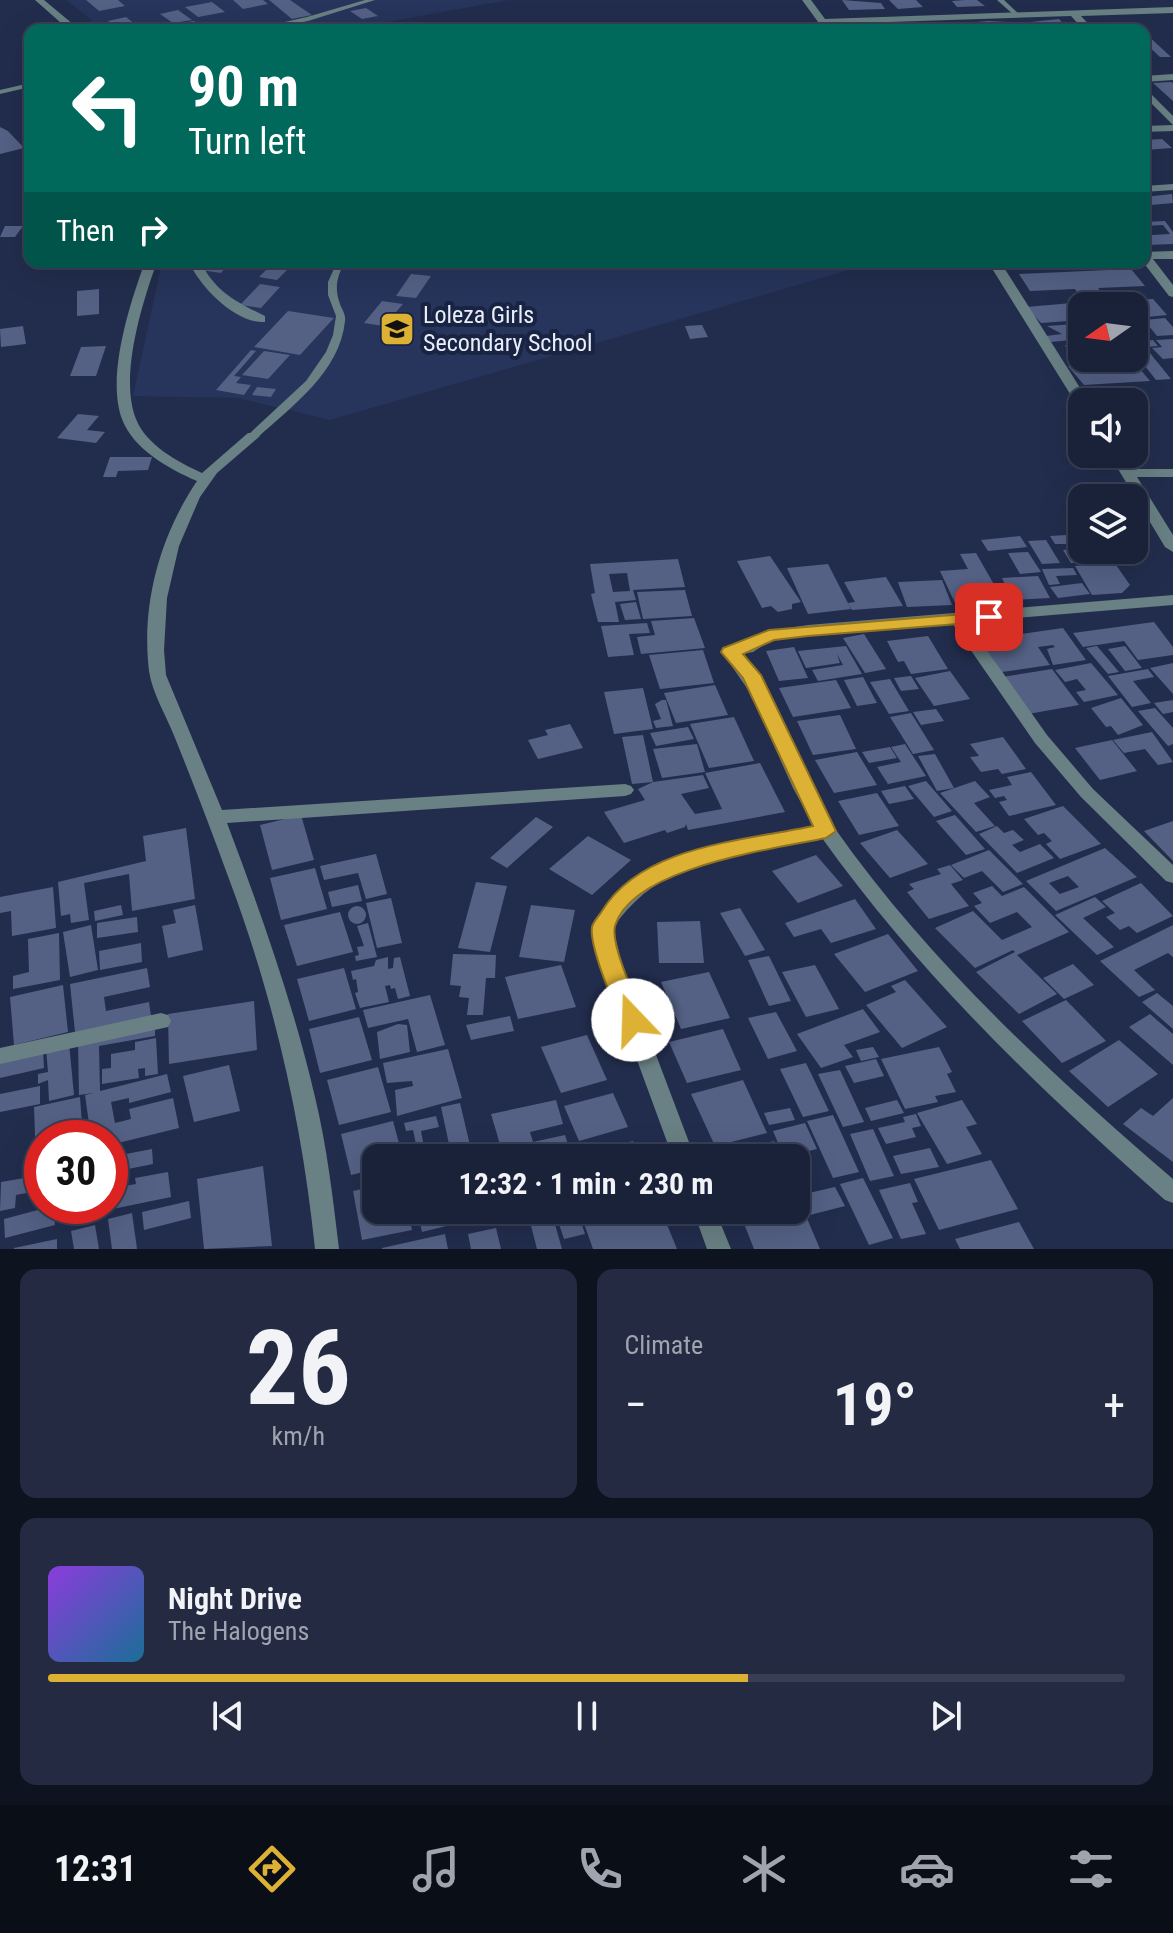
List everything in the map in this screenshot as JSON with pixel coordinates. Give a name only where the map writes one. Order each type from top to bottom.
[{"type":"street","points":[[39,0],[68,24]]},
{"type":"street","points":[[806,0],[824,24]]},
{"type":"street","points":[[855,24],[957,17],[1173,10]]},
{"type":"street","points":[[1073,13],[1083,24]]},
{"type":"street","points":[[957,17],[962,24]]},
{"type":"street","points":[[1150,79],[1173,77]]},
{"type":"street","points":[[1150,97],[1173,122]]},
{"type":"street","points":[[1150,129],[1173,128]]},
{"type":"street","points":[[1150,189],[1173,187]]},
{"type":"street","points":[[1150,256],[1173,255]]},
{"type":"street","points":[[1150,264],[1173,293]]},
{"type":"street","points":[[150,268],[125,377],[126,406],[130,421],[160,454],[204,479]]},
{"type":"street","points":[[198,268],[222,300],[261,319]]},
{"type":"street","points":[[999,268],[1073,388]]},
{"type":"street","points":[[253,436],[204,479],[184,516],[167,563],[154,636],[158,675],[217,817],[248,902],[297,1058],[316,1163],[327,1249]]},
{"type":"street","points":[[1126,468],[1173,547]]},
{"type":"street","points":[[1129,473],[1173,473]]},
{"type":"street","points":[[1173,600],[769,635],[747,648],[730,652],[752,675],[826,831],[963,996],[1021,1055],[1173,1193]]},
{"type":"street","points":[[958,620],[1041,739],[1087,793],[1173,876]]},
{"type":"street","points":[[217,817],[625,790]]},
{"type":"street","points":[[679,1144],[612,965],[603,927],[628,894],[667,869],[695,858],[826,831]]},
{"type":"street","points":[[0,1056],[161,1021]]},
{"type":"street","points":[[709,1224],[719,1249]]},
{"type":"lane","points":[[283,24],[372,0]]},
{"type":"lane","points":[[1000,0],[1017,15]]},
{"type":"lane","points":[[0,92],[24,86]]},
{"type":"lane","points":[[253,436],[304,388],[335,349],[341,316],[333,303],[331,277],[337,268]]},
{"type":"shaded area","points":[[66,0],[509,0],[375,24],[84,23],[93,21]]},
{"type":"shaded area","name":"Loleza Girls Secondary School","points":[[161,268],[856,268],[330,420],[238,398],[133,396]]},
{"type":"building","points":[[86,0],[118,0],[125,6],[99,11]]},
{"type":"building","points":[[233,0],[263,0],[268,4],[243,9]]},
{"type":"building","points":[[269,0],[290,0],[312,15],[292,19]]},
{"type":"building","points":[[842,0],[881,3],[885,9],[849,10]]},
{"type":"building","points":[[889,0],[916,0],[923,7],[898,9]]},
{"type":"building","points":[[977,0],[985,6],[957,7],[952,1]]},
{"type":"building","points":[[212,2],[225,12],[198,17],[185,7]]},
{"type":"building","points":[[366,8],[378,16],[362,19],[350,11]]},
{"type":"building","points":[[178,10],[192,20],[173,23],[160,14]]},
{"type":"building","points":[[126,17],[135,24],[112,24],[108,21]]},
{"type":"building","points":[[1059,19],[1064,24],[1022,24]]},
{"type":"building","points":[[988,21],[1009,24],[968,24]]},
{"type":"building","points":[[1150,38],[1171,57],[1160,57],[1150,48]]},
{"type":"building","points":[[1153,83],[1173,83],[1173,101]]},
{"type":"building","points":[[0,127],[8,131],[24,148],[0,154]]},
{"type":"building","points":[[1162,139],[1172,148],[1150,150],[1150,140]]},
{"type":"building","points":[[1172,194],[1173,203],[1151,205],[1150,196]]},
{"type":"building","points":[[1165,221],[1173,232],[1173,244],[1150,245],[1150,233],[1170,234],[1163,225],[1150,226],[1150,222]]},
{"type":"building","points":[[5,226],[23,226],[15,237],[0,237]]},
{"type":"building","points":[[202,268],[225,268],[221,273],[200,270]]},
{"type":"building","points":[[268,268],[289,268],[277,280],[259,277]]},
{"type":"building","points":[[1131,269],[1145,286],[1098,288],[1101,292],[1077,292],[1075,289],[1030,291],[1019,274]]},
{"type":"building","points":[[411,274],[431,276],[416,298],[396,296]]},
{"type":"building","points":[[260,284],[280,287],[261,308],[240,305]]},
{"type":"building","points":[[99,289],[99,314],[77,316],[77,291]]},
{"type":"building","points":[[1148,299],[1153,299],[1167,315],[1148,317]]},
{"type":"building","points":[[382,301],[403,304],[384,326],[364,323]]},
{"type":"building","points":[[1068,303],[1068,321],[1041,323],[1026,307]]},
{"type":"building","points":[[288,311],[334,318],[300,355],[254,347]]},
{"type":"building","points":[[1165,318],[1173,327],[1173,335],[1157,336],[1148,325],[1148,320]]},
{"type":"building","points":[[1068,324],[1068,340],[1051,342],[1046,336],[1062,334],[1047,326]]},
{"type":"building","points":[[702,325],[708,337],[690,339],[685,326]]},
{"type":"building","points":[[23,326],[26,344],[1,347],[0,329]]},
{"type":"building","points":[[1173,339],[1173,358],[1163,359],[1152,348],[1162,347],[1156,340]]},
{"type":"building","points":[[1153,340],[1158,346],[1148,347],[1148,341]]},
{"type":"building","points":[[106,346],[96,376],[70,376],[81,347]]},
{"type":"building","points":[[251,350],[256,351],[234,376],[241,377],[236,383],[251,385],[244,395],[216,390]]},
{"type":"building","points":[[264,351],[290,355],[268,379],[242,375]]},
{"type":"building","points":[[1148,351],[1171,379],[1156,380],[1148,370]]},
{"type":"building","points":[[1073,372],[1142,372],[1150,381],[1084,385]]},
{"type":"building","points":[[257,387],[276,389],[271,397],[252,395]]},
{"type":"building","points":[[78,414],[99,416],[87,430],[105,432],[96,443],[57,438]]},
{"type":"building","points":[[110,457],[152,457],[148,470],[118,471],[116,477],[103,477]]},
{"type":"building","points":[[1068,535],[1068,544],[1055,544],[1050,536]]},
{"type":"building","points":[[1020,536],[1027,547],[988,551],[981,540]]},
{"type":"building","points":[[1046,540],[1060,563],[1042,564],[1028,541]]},
{"type":"building","points":[[1028,552],[1041,572],[1020,574],[1008,553]]},
{"type":"building","points":[[976,553],[1004,602],[956,605],[940,571],[968,569],[960,554]]},
{"type":"building","points":[[770,556],[801,602],[792,604],[792,609],[778,612],[771,606],[762,608],[737,561]]},
{"type":"building","points":[[678,559],[685,587],[633,590],[636,600],[615,602],[619,622],[598,622],[591,594],[595,593],[590,564]],"holes":[[[627,573],[630,591],[613,592],[609,574]]]},
{"type":"building","points":[[828,564],[851,609],[808,614],[787,568]]},
{"type":"building","points":[[1116,565],[1130,585],[1122,593],[1092,595],[1075,566]]},
{"type":"building","points":[[1073,568],[1077,575],[1056,576],[1060,584],[1049,585],[1042,569]]},
{"type":"building","points":[[1038,576],[1050,598],[1012,600],[1002,578]]},
{"type":"building","points":[[886,577],[903,606],[852,610],[848,603],[855,602],[844,582]]},
{"type":"building","points":[[942,580],[952,605],[907,607],[898,582]]},
{"type":"building","points":[[1082,583],[1090,594],[1058,598],[1050,587]]},
{"type":"building","points":[[685,590],[692,616],[643,619],[637,592]]},
{"type":"building","points":[[636,602],[641,619],[625,620],[620,604]]},
{"type":"building","points":[[694,618],[705,648],[641,654],[637,637],[655,635],[651,621]]},
{"type":"building","points":[[1154,622],[1173,647],[1173,655],[1138,660],[1124,641],[1083,647],[1073,633]]},
{"type":"building","points":[[647,623],[650,633],[629,634],[634,655],[608,657],[601,626]]},
{"type":"building","points":[[1063,628],[1086,660],[1053,665],[1047,649],[1055,647],[1038,647],[1050,665],[1002,672],[980,640]]},
{"type":"building","points":[[864,634],[886,669],[865,673],[843,638]]},
{"type":"building","points":[[928,636],[948,669],[911,674],[904,661],[898,662],[887,641]]},
{"type":"building","points":[[846,646],[862,674],[818,681],[812,670],[843,665],[837,654],[840,663],[806,668],[798,651]]},
{"type":"building","points":[[1097,646],[1119,672],[1108,674],[1086,648]]},
{"type":"building","points":[[1125,646],[1142,668],[1125,671],[1108,649]]},
{"type":"building","points":[[794,647],[808,678],[779,681],[766,651]]},
{"type":"building","points":[[703,650],[714,683],[660,689],[649,655]]},
{"type":"building","points":[[1091,663],[1118,695],[1084,702],[1076,692],[1086,690],[1077,679],[1065,682],[1055,670]]},
{"type":"building","points":[[1173,663],[1173,694],[1150,668]]},
{"type":"building","points":[[1052,669],[1079,705],[1028,714],[1002,677]]},
{"type":"building","points":[[1148,669],[1154,677],[1133,681],[1151,703],[1132,707],[1108,676]]},
{"type":"building","points":[[950,671],[970,699],[934,706],[915,678]]},
{"type":"building","points":[[911,676],[919,689],[901,691],[894,678]]},
{"type":"building","points":[[863,677],[877,703],[857,706],[844,680]]},
{"type":"building","points":[[890,679],[909,711],[889,714],[870,682]]},
{"type":"building","points":[[836,680],[851,708],[793,717],[779,688]]},
{"type":"building","points":[[715,685],[728,715],[676,723],[664,693]]},
{"type":"building","points":[[643,688],[653,729],[614,734],[604,692]]},
{"type":"building","points":[[1121,698],[1143,725],[1118,735],[1111,726],[1106,727],[1091,708]]},
{"type":"building","points":[[666,700],[673,726],[656,728],[653,721],[661,719],[655,704]]},
{"type":"building","points":[[1173,700],[1173,712],[1163,714],[1154,703]]},
{"type":"building","points":[[1155,708],[1173,728],[1173,744],[1168,746],[1138,711]]},
{"type":"building","points":[[936,709],[944,721],[921,725],[913,712]]},
{"type":"building","points":[[911,713],[934,750],[913,754],[890,717]]},
{"type":"building","points":[[840,715],[856,749],[813,755],[797,721]]},
{"type":"building","points":[[734,717],[754,761],[709,768],[690,724]]},
{"type":"building","points":[[570,724],[583,748],[538,759],[528,740],[548,735],[545,730]]},
{"type":"building","points":[[688,727],[694,739],[656,746],[650,733]]},
{"type":"building","points":[[1152,732],[1173,762],[1158,765],[1145,749],[1124,753],[1113,740]]},
{"type":"building","points":[[643,735],[653,782],[632,784],[622,737]]},
{"type":"building","points":[[1003,737],[1026,769],[1002,774],[998,769],[981,772],[970,757],[979,756],[970,744]]},
{"type":"building","points":[[1112,740],[1137,771],[1100,780],[1075,748]]},
{"type":"building","points":[[697,744],[705,772],[662,778],[653,749]]},
{"type":"building","points":[[905,744],[926,776],[888,784],[877,767],[901,762],[891,747]]},
{"type":"building","points":[[890,747],[897,758],[869,763],[862,752]]},
{"type":"building","points":[[857,752],[877,785],[834,793],[815,760]]},
{"type":"building","points":[[935,754],[954,788],[937,791],[918,756]]},
{"type":"building","points":[[760,763],[785,812],[688,830],[686,824],[667,833],[665,830],[624,843],[604,812],[645,800],[638,789],[653,782],[703,775],[709,788],[681,794],[695,814],[722,809],[705,773]]},
{"type":"building","points":[[1031,772],[1056,805],[1009,816],[999,802],[1007,800],[1004,796],[995,798],[989,790],[1012,785],[1007,777]]},
{"type":"building","points":[[926,781],[952,811],[934,817],[908,786]]},
{"type":"building","points":[[975,781],[990,797],[974,803],[995,826],[976,832],[940,793]]},
{"type":"building","points":[[905,786],[914,799],[889,804],[881,791]]},
{"type":"building","points":[[877,793],[899,826],[859,835],[838,801]]},
{"type":"building","points":[[1063,806],[1101,844],[1060,859],[1046,844],[1052,841],[1044,833],[1038,835],[1024,819]]},
{"type":"building","points":[[301,815],[314,860],[272,870],[260,825]]},
{"type":"building","points":[[955,815],[985,849],[966,855],[936,821]]},
{"type":"building","points":[[536,817],[553,827],[507,868],[490,858]]},
{"type":"building","points":[[1173,821],[1173,861],[1144,831]]},
{"type":"building","points":[[997,826],[1004,833],[1013,830],[1024,840],[1012,845],[1020,852],[1040,844],[1054,858],[1017,873],[979,834]]},
{"type":"building","points":[[186,828],[195,899],[132,911],[129,874],[84,883],[89,920],[71,923],[70,914],[61,916],[58,882],[146,861],[143,836]]},
{"type":"building","points":[[897,830],[928,864],[890,878],[860,843]]},
{"type":"building","points":[[588,836],[631,860],[592,895],[549,869]]},
{"type":"building","points":[[1105,848],[1137,877],[1056,911],[1026,881]],"holes":[[[1068,876],[1079,887],[1060,894],[1049,883]]]},
{"type":"building","points":[[989,850],[1023,884],[1003,892],[982,871],[964,878],[951,865]]},
{"type":"building","points":[[376,854],[387,894],[366,899],[358,873],[324,880],[320,866]]},
{"type":"building","points":[[816,855],[843,886],[798,903],[772,871]]},
{"type":"building","points":[[950,865],[963,880],[951,884],[969,906],[929,919],[907,892],[914,889],[909,884],[941,874],[937,869]]},
{"type":"building","points":[[315,868],[327,909],[281,920],[270,878]]},
{"type":"building","points":[[476,882],[507,886],[490,952],[458,948]]},
{"type":"building","points":[[1141,883],[1173,916],[1137,933],[1129,926],[1120,930],[1106,917],[1115,913],[1102,901]]},
{"type":"building","points":[[358,885],[362,901],[332,907],[328,892]]},
{"type":"building","points":[[992,886],[1002,896],[1024,887],[1069,932],[1017,955],[1057,994],[1019,1014],[976,972],[1015,952],[1013,950],[975,968],[935,928],[973,911],[1002,940],[1032,927],[1017,912],[990,923],[974,906],[982,903],[973,893]]},
{"type":"building","points":[[53,887],[56,928],[12,936],[11,911],[0,913],[0,897]]},
{"type":"building","points":[[1095,897],[1106,907],[1083,918],[1114,947],[1097,955],[1055,915]]},
{"type":"building","points":[[391,898],[402,943],[377,948],[366,903]]},
{"type":"building","points":[[855,899],[876,929],[831,943],[821,929],[794,937],[785,923]]},
{"type":"building","points":[[121,905],[123,915],[95,921],[94,911]]},
{"type":"building","points":[[195,905],[203,950],[168,958],[162,926],[176,923],[173,910]]},
{"type":"building","points":[[531,905],[575,910],[564,962],[519,957]]},
{"type":"building","points":[[357,906],[366,915],[357,924],[348,915]]},
{"type":"building","points":[[740,908],[765,950],[745,956],[720,913]]},
{"type":"building","points":[[340,912],[353,952],[297,966],[284,925]]},
{"type":"building","points":[[137,917],[138,932],[97,938],[97,923]]},
{"type":"building","points":[[700,921],[704,963],[659,963],[657,922]]},
{"type":"building","points":[[368,923],[377,957],[356,961],[355,956],[359,955],[357,947],[364,946],[357,926]]},
{"type":"building","points":[[91,925],[98,970],[70,977],[63,932]]},
{"type":"building","points":[[1173,925],[1173,957],[1168,953],[1134,970],[1155,990],[1139,997],[1100,961]]},
{"type":"building","points":[[59,933],[60,980],[13,989],[13,976],[29,972],[28,939]]},
{"type":"building","points":[[888,934],[918,971],[865,992],[834,954]]},
{"type":"building","points":[[141,943],[142,962],[100,970],[99,951]]},
{"type":"building","points":[[453,954],[496,955],[495,978],[486,978],[483,1015],[467,1015],[469,998],[459,997],[461,986],[450,985]]},
{"type":"building","points":[[769,956],[791,1001],[769,1006],[748,960]]},
{"type":"building","points":[[388,957],[388,969],[393,968],[394,958],[400,957],[410,996],[398,999],[395,988],[385,986],[389,1002],[360,1008],[355,993],[358,992],[356,979],[353,980],[351,971],[374,966],[376,960]]},
{"type":"building","points":[[1073,964],[1094,985],[1064,999],[1043,978]]},
{"type":"building","points":[[561,965],[576,1007],[518,1019],[505,977]]},
{"type":"building","points":[[815,965],[839,1009],[806,1017],[782,972]]},
{"type":"building","points":[[147,968],[150,987],[104,997],[106,1011],[149,1002],[151,1016],[75,1032],[70,984]]},
{"type":"building","points":[[344,968],[356,1009],[309,1021],[297,979]]},
{"type":"building","points":[[709,972],[730,1018],[681,1029],[661,982]]},
{"type":"building","points":[[905,980],[947,1027],[902,1048],[866,1005],[896,992],[891,986]]},
{"type":"building","points":[[63,985],[68,1032],[14,1045],[10,997]]},
{"type":"building","points":[[1157,993],[1173,1006],[1173,1029],[1142,1002]]},
{"type":"building","points":[[430,995],[445,1045],[417,1052],[408,1019],[368,1028],[363,1010]]},
{"type":"building","points":[[1066,1000],[1106,1041],[1062,1063],[1022,1021]]},
{"type":"building","points":[[254,1001],[257,1050],[169,1064],[168,1014]]},
{"type":"building","points":[[863,1009],[880,1032],[844,1045],[853,1057],[821,1068],[797,1034]]},
{"type":"building","points":[[776,1012],[797,1051],[768,1059],[748,1018]]},
{"type":"building","points":[[1150,1014],[1173,1034],[1173,1065],[1129,1027]]},
{"type":"building","points":[[510,1016],[514,1031],[471,1040],[466,1025]]},
{"type":"building","points":[[359,1017],[372,1060],[320,1073],[309,1029]]},
{"type":"building","points":[[398,1024],[407,1025],[410,1052],[380,1059],[377,1032]]},
{"type":"building","points":[[155,1027],[155,1036],[99,1046],[100,1091],[167,1074],[171,1092],[129,1103],[129,1098],[111,1102],[114,1120],[88,1120],[85,1095],[93,1093],[79,1095],[78,1041]]},
{"type":"building","points":[[723,1029],[741,1070],[687,1083],[669,1042]]},
{"type":"building","points":[[587,1035],[607,1080],[561,1093],[541,1047]]},
{"type":"building","points":[[156,1038],[158,1074],[145,1076],[145,1068],[138,1069],[139,1078],[102,1084],[102,1069],[111,1068],[111,1054],[135,1050],[135,1042]]},
{"type":"building","points":[[1119,1040],[1158,1074],[1108,1107],[1069,1071]]},
{"type":"building","points":[[69,1043],[74,1095],[49,1101],[48,1080],[38,1084],[38,1074],[48,1072],[46,1048]]},
{"type":"building","points":[[873,1047],[879,1057],[861,1061],[856,1050]]},
{"type":"building","points":[[939,1047],[952,1072],[947,1074],[956,1092],[935,1096],[938,1102],[905,1109],[881,1059]]},
{"type":"building","points":[[448,1049],[462,1098],[397,1116],[395,1090],[413,1086],[412,1081],[387,1083],[383,1063]]},
{"type":"building","points":[[43,1050],[44,1068],[0,1078],[0,1059]]},
{"type":"building","points":[[876,1059],[884,1076],[854,1083],[845,1066]]},
{"type":"building","points":[[806,1063],[829,1111],[803,1117],[780,1069]]},
{"type":"building","points":[[229,1065],[240,1111],[194,1122],[183,1076]]},
{"type":"building","points":[[378,1067],[391,1112],[339,1125],[327,1080]]},
{"type":"building","points":[[840,1070],[864,1122],[843,1127],[818,1074]]},
{"type":"building","points":[[743,1080],[767,1133],[714,1144],[691,1094]]},
{"type":"building","points":[[40,1086],[40,1104],[0,1112],[0,1094]]},
{"type":"building","points":[[613,1093],[628,1127],[579,1141],[564,1106]]},
{"type":"building","points":[[80,1097],[82,1120],[34,1120],[34,1107]]},
{"type":"building","points":[[173,1098],[179,1128],[128,1141],[129,1109]]},
{"type":"building","points":[[1173,1098],[1173,1162],[1123,1124],[1141,1108],[1153,1116]]},
{"type":"building","points":[[556,1100],[563,1124],[530,1132],[533,1142],[565,1135],[568,1144],[500,1144],[491,1114]]},
{"type":"building","points":[[897,1100],[904,1113],[871,1121],[865,1108]]},
{"type":"building","points":[[962,1100],[977,1124],[966,1127],[982,1154],[947,1164],[917,1113]]},
{"type":"building","points":[[460,1103],[470,1144],[449,1144],[441,1107]]},
{"type":"building","points":[[790,1108],[795,1120],[769,1125],[764,1113]]},
{"type":"building","points":[[916,1114],[921,1126],[912,1128],[916,1137],[886,1144],[878,1128],[905,1122],[903,1117]]},
{"type":"building","points":[[833,1115],[859,1172],[833,1178],[807,1121]]},
{"type":"building","points":[[436,1116],[439,1127],[421,1131],[423,1144],[416,1144],[413,1130],[406,1131],[404,1123]]},
{"type":"building","points":[[393,1121],[399,1144],[362,1144],[362,1172],[351,1175],[341,1134]]},
{"type":"building","points":[[805,1123],[817,1149],[810,1151],[810,1144],[778,1144],[773,1131]]},
{"type":"building","points":[[873,1129],[894,1176],[870,1181],[850,1134]]},
{"type":"building","points":[[930,1148],[939,1167],[901,1174],[893,1156]]},
{"type":"building","points":[[152,1149],[153,1164],[128,1169],[128,1154]]},
{"type":"building","points":[[991,1160],[1018,1209],[939,1230],[914,1179]]},
{"type":"building","points":[[263,1166],[272,1246],[204,1249],[197,1179]]},
{"type":"building","points":[[168,1172],[171,1197],[128,1206],[128,1185],[136,1184],[135,1178]]},
{"type":"building","points":[[24,1178],[24,1193],[16,1195],[15,1208],[0,1211],[1,1182]]},
{"type":"building","points":[[863,1178],[893,1238],[869,1245],[840,1184]]},
{"type":"building","points":[[910,1183],[918,1202],[912,1203],[926,1234],[901,1239],[879,1190]]},
{"type":"building","points":[[835,1187],[845,1206],[810,1215],[810,1193]]},
{"type":"building","points":[[362,1189],[362,1224],[411,1224],[412,1230],[362,1240],[353,1191]]},
{"type":"building","points":[[189,1201],[191,1218],[144,1230],[142,1212]]},
{"type":"building","points":[[132,1213],[137,1249],[112,1249],[109,1224],[128,1224],[128,1214]]},
{"type":"building","points":[[24,1214],[24,1224],[55,1225],[5,1238],[4,1219]]},
{"type":"building","points":[[1019,1222],[1034,1249],[960,1249],[955,1239]]},
{"type":"building","points":[[420,1224],[454,1224],[422,1232]]},
{"type":"building","points":[[531,1224],[555,1224],[562,1249],[537,1249]]},
{"type":"building","points":[[559,1224],[582,1224],[585,1234],[564,1239]]},
{"type":"building","points":[[584,1224],[667,1224],[677,1249],[593,1249]]},
{"type":"building","points":[[744,1224],[809,1224],[820,1249],[754,1249]]},
{"type":"building","points":[[95,1225],[99,1249],[74,1249],[71,1231]]},
{"type":"building","points":[[496,1228],[501,1249],[471,1249],[468,1234]]},
{"type":"building","points":[[445,1234],[448,1249],[382,1249],[382,1248]]},
{"type":"building","points":[[57,1239],[57,1249],[14,1249],[14,1248]]},
{"type":"place","name":"Loleza Girls Secondary School","points":[[397,329]]},
{"type":"route","points":[[633,1020],[606,946],[603,927],[618,903],[637,885],[695,858],[826,831],[775,730],[752,675],[730,652],[747,648],[769,635],[989,617]]}]
